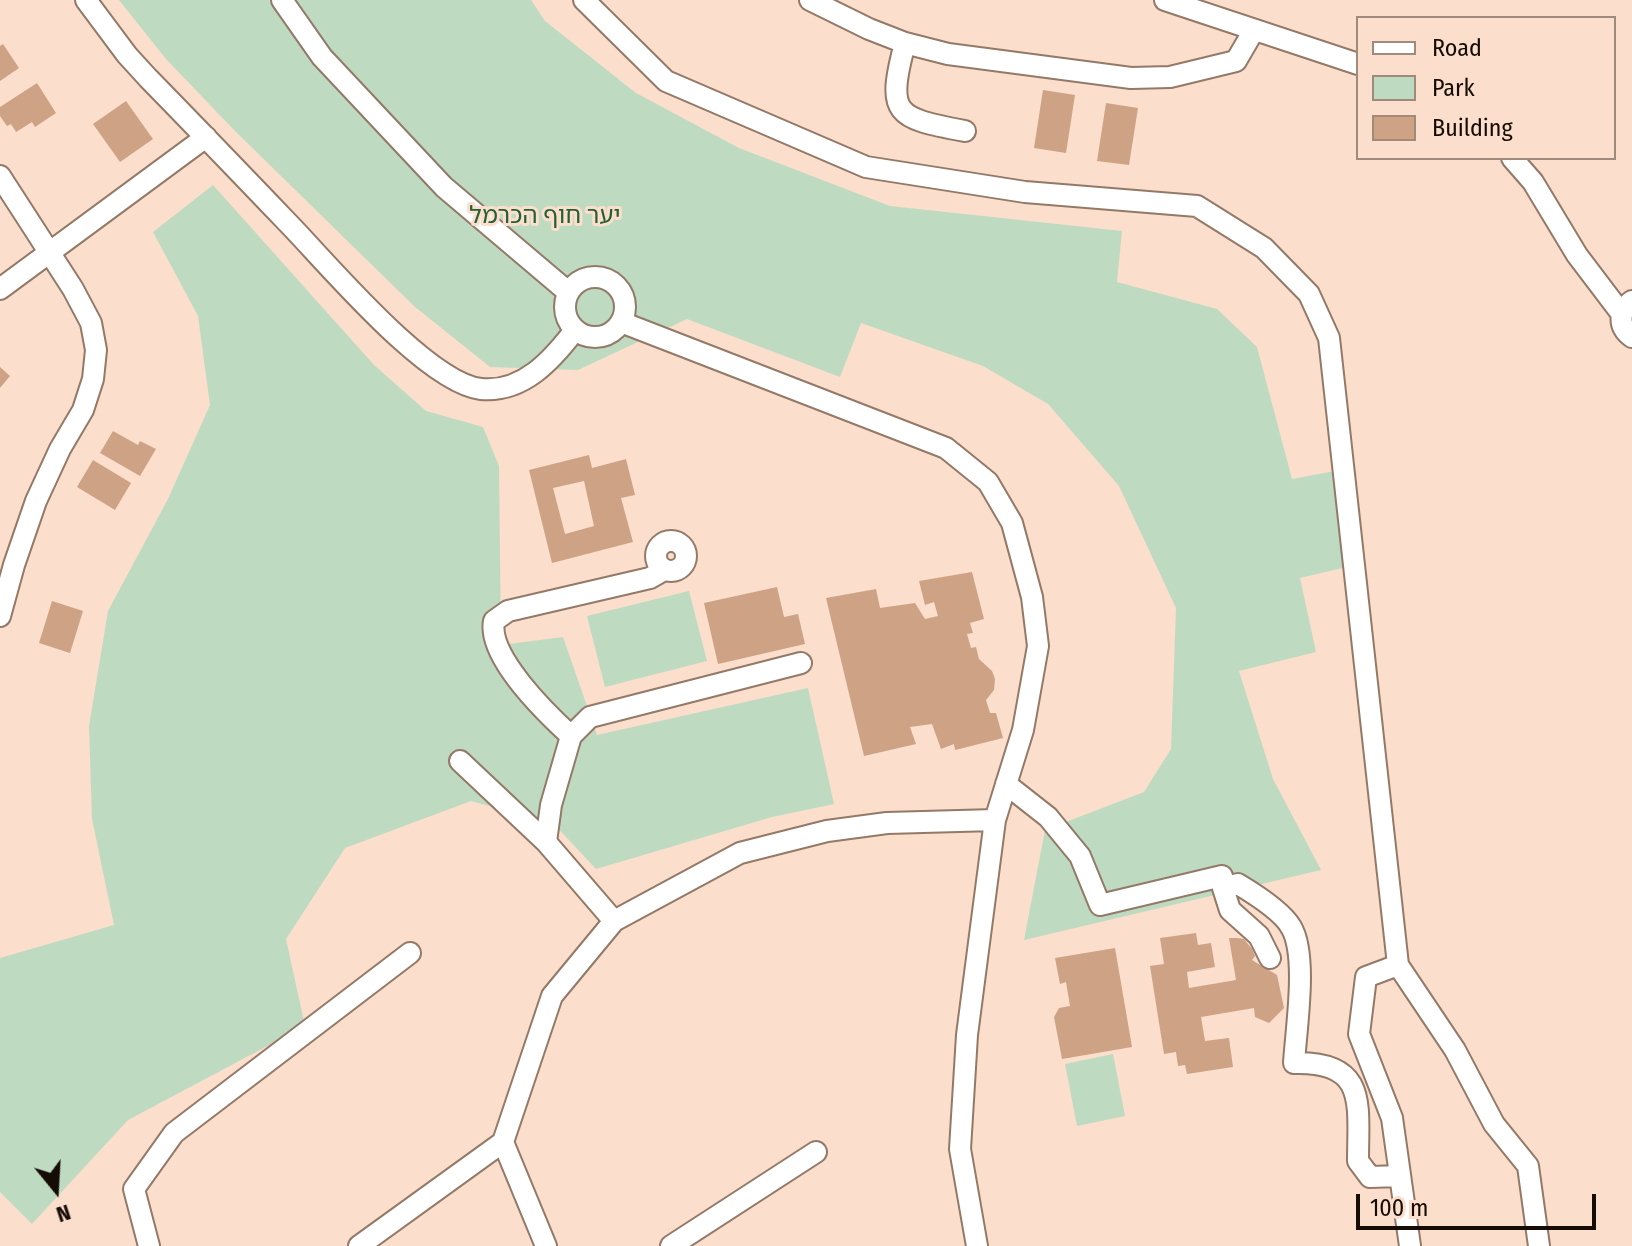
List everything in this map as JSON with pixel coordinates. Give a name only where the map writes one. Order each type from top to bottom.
[{"type":"street","points":[[86,0],[127,55],[407,344],[438,369],[461,383],[480,389],[502,388],[521,381],[553,358],[575,330]]},
{"type":"street","points":[[282,0],[322,57],[444,187],[568,292]]},
{"type":"street","points":[[584,0],[666,81],[866,167],[1025,192],[1197,206],[1264,248],[1309,294],[1329,338],[1331,353],[1398,965],[1455,1050],[1494,1124],[1528,1166],[1539,1246]]},
{"type":"street","points":[[810,0],[869,29],[905,43],[948,54],[1131,78],[1170,77],[1236,61],[1254,30]]},
{"type":"street","points":[[1165,0],[1356,63]]},
{"type":"street","points":[[905,43],[895,85],[895,94],[902,109],[914,120],[965,131]]},
{"type":"street","points":[[0,289],[206,137]]},
{"type":"street","points":[[1514,160],[1533,182],[1577,255],[1627,307],[1622,326],[1632,337]]},
{"type":"street","points":[[0,176],[73,289],[91,323],[96,350],[93,379],[83,410],[60,449],[36,501],[0,616]]},
{"type":"street","points":[[601,277],[610,280],[617,286],[625,304],[621,322],[605,336],[584,336],[575,330],[564,313],[568,292],[582,279],[601,277]]},
{"type":"street","points":[[621,322],[946,448],[988,482],[1012,523],[1032,597],[1038,646],[1023,730],[995,820],[967,1035],[960,1149],[977,1246]]},
{"type":"street","points":[[571,736],[510,669],[495,638],[494,621],[508,611],[650,578],[664,570]]},
{"type":"street","points":[[546,842],[551,805],[571,736],[590,717],[801,663]]},
{"type":"street","points":[[460,761],[546,842],[614,921]]},
{"type":"street","points":[[1006,784],[1048,817],[1080,856],[1100,905],[1222,876],[1230,910],[1259,936],[1270,958]]},
{"type":"street","points":[[359,1246],[503,1142],[552,996],[614,921],[740,853],[827,831],[872,825],[995,820]]},
{"type":"street","points":[[1223,888],[1238,884],[1284,917],[1296,937],[1300,965],[1294,1063],[1318,1062],[1344,1074],[1352,1083],[1358,1101],[1358,1161],[1362,1169],[1370,1177],[1400,1176]]},
{"type":"street","points":[[149,1246],[134,1189],[174,1133],[410,953]]},
{"type":"street","points":[[1398,965],[1366,977],[1359,1034],[1392,1118],[1410,1246]]},
{"type":"street","points":[[503,1142],[546,1246]]},
{"type":"street","points":[[671,1246],[816,1152]]},
{"type":"green space","name":"יער חוף הכרמל","points":[[119,0],[531,0],[545,21],[636,93],[739,148],[890,206],[1122,231],[1117,282],[1217,309],[1257,347],[1292,479],[1346,469],[1355,565],[1300,578],[1316,652],[1239,671],[1273,779],[1321,870],[1024,940],[1045,830],[1144,792],[1171,749],[1176,608],[1119,486],[1048,404],[983,366],[861,323],[840,377],[687,319],[578,370],[490,367],[414,306],[235,131],[166,59]]},
{"type":"green space","points":[[213,185],[374,365],[426,411],[483,427],[499,466],[501,645],[563,637],[597,735],[808,688],[834,804],[772,817],[596,869],[553,823],[471,801],[345,848],[286,939],[305,1026],[128,1120],[32,1224],[0,1192],[0,958],[114,925],[92,819],[89,726],[108,611],[168,499],[210,405],[198,316],[153,232]]},
{"type":"green space","points":[[689,591],[707,661],[605,687],[587,616]]},
{"type":"green space","points":[[1113,1054],[1125,1116],[1077,1126],[1065,1064]]},
{"type":"building","points":[[3,44],[19,68],[0,81],[0,46]]},
{"type":"building","points":[[37,83],[56,113],[35,127],[32,122],[16,132],[0,116],[0,107]]},
{"type":"building","points":[[1043,90],[1075,95],[1066,153],[1034,148]]},
{"type":"building","points":[[126,101],[153,139],[120,162],[93,124]]},
{"type":"building","points":[[1106,103],[1138,108],[1129,165],[1097,161]]},
{"type":"building","points":[[0,367],[10,376],[0,388]]},
{"type":"building","points":[[113,431],[138,445],[140,441],[156,449],[140,476],[100,453]]},
{"type":"building","points":[[589,455],[592,468],[626,459],[635,495],[621,498],[633,542],[552,563],[529,470]],"holes":[[[584,481],[594,526],[565,534],[553,488]]]},
{"type":"building","points":[[93,460],[131,483],[115,510],[77,487]]},
{"type":"building","points":[[972,572],[984,619],[970,623],[973,633],[967,634],[971,648],[976,647],[979,659],[992,671],[995,679],[994,690],[986,700],[990,713],[996,713],[1003,738],[955,750],[954,744],[941,749],[932,724],[910,727],[916,744],[864,756],[826,598],[876,589],[880,608],[915,603],[925,619],[938,616],[934,602],[925,605],[919,581]]},
{"type":"building","points":[[777,587],[784,617],[798,614],[805,644],[718,664],[704,603]]},
{"type":"building","points":[[52,601],[83,611],[70,653],[39,643]]},
{"type":"building","points":[[1196,933],[1198,945],[1211,943],[1215,967],[1187,972],[1189,988],[1236,980],[1229,938],[1244,939],[1255,956],[1252,960],[1277,975],[1284,1008],[1269,1023],[1255,1017],[1254,1008],[1201,1017],[1205,1041],[1229,1038],[1233,1067],[1187,1074],[1185,1065],[1178,1066],[1176,1052],[1164,1054],[1150,966],[1164,964],[1160,938]]},
{"type":"building","points":[[1115,948],[1132,1047],[1062,1059],[1054,1017],[1059,1008],[1070,1006],[1066,982],[1060,984],[1055,958]]}]
